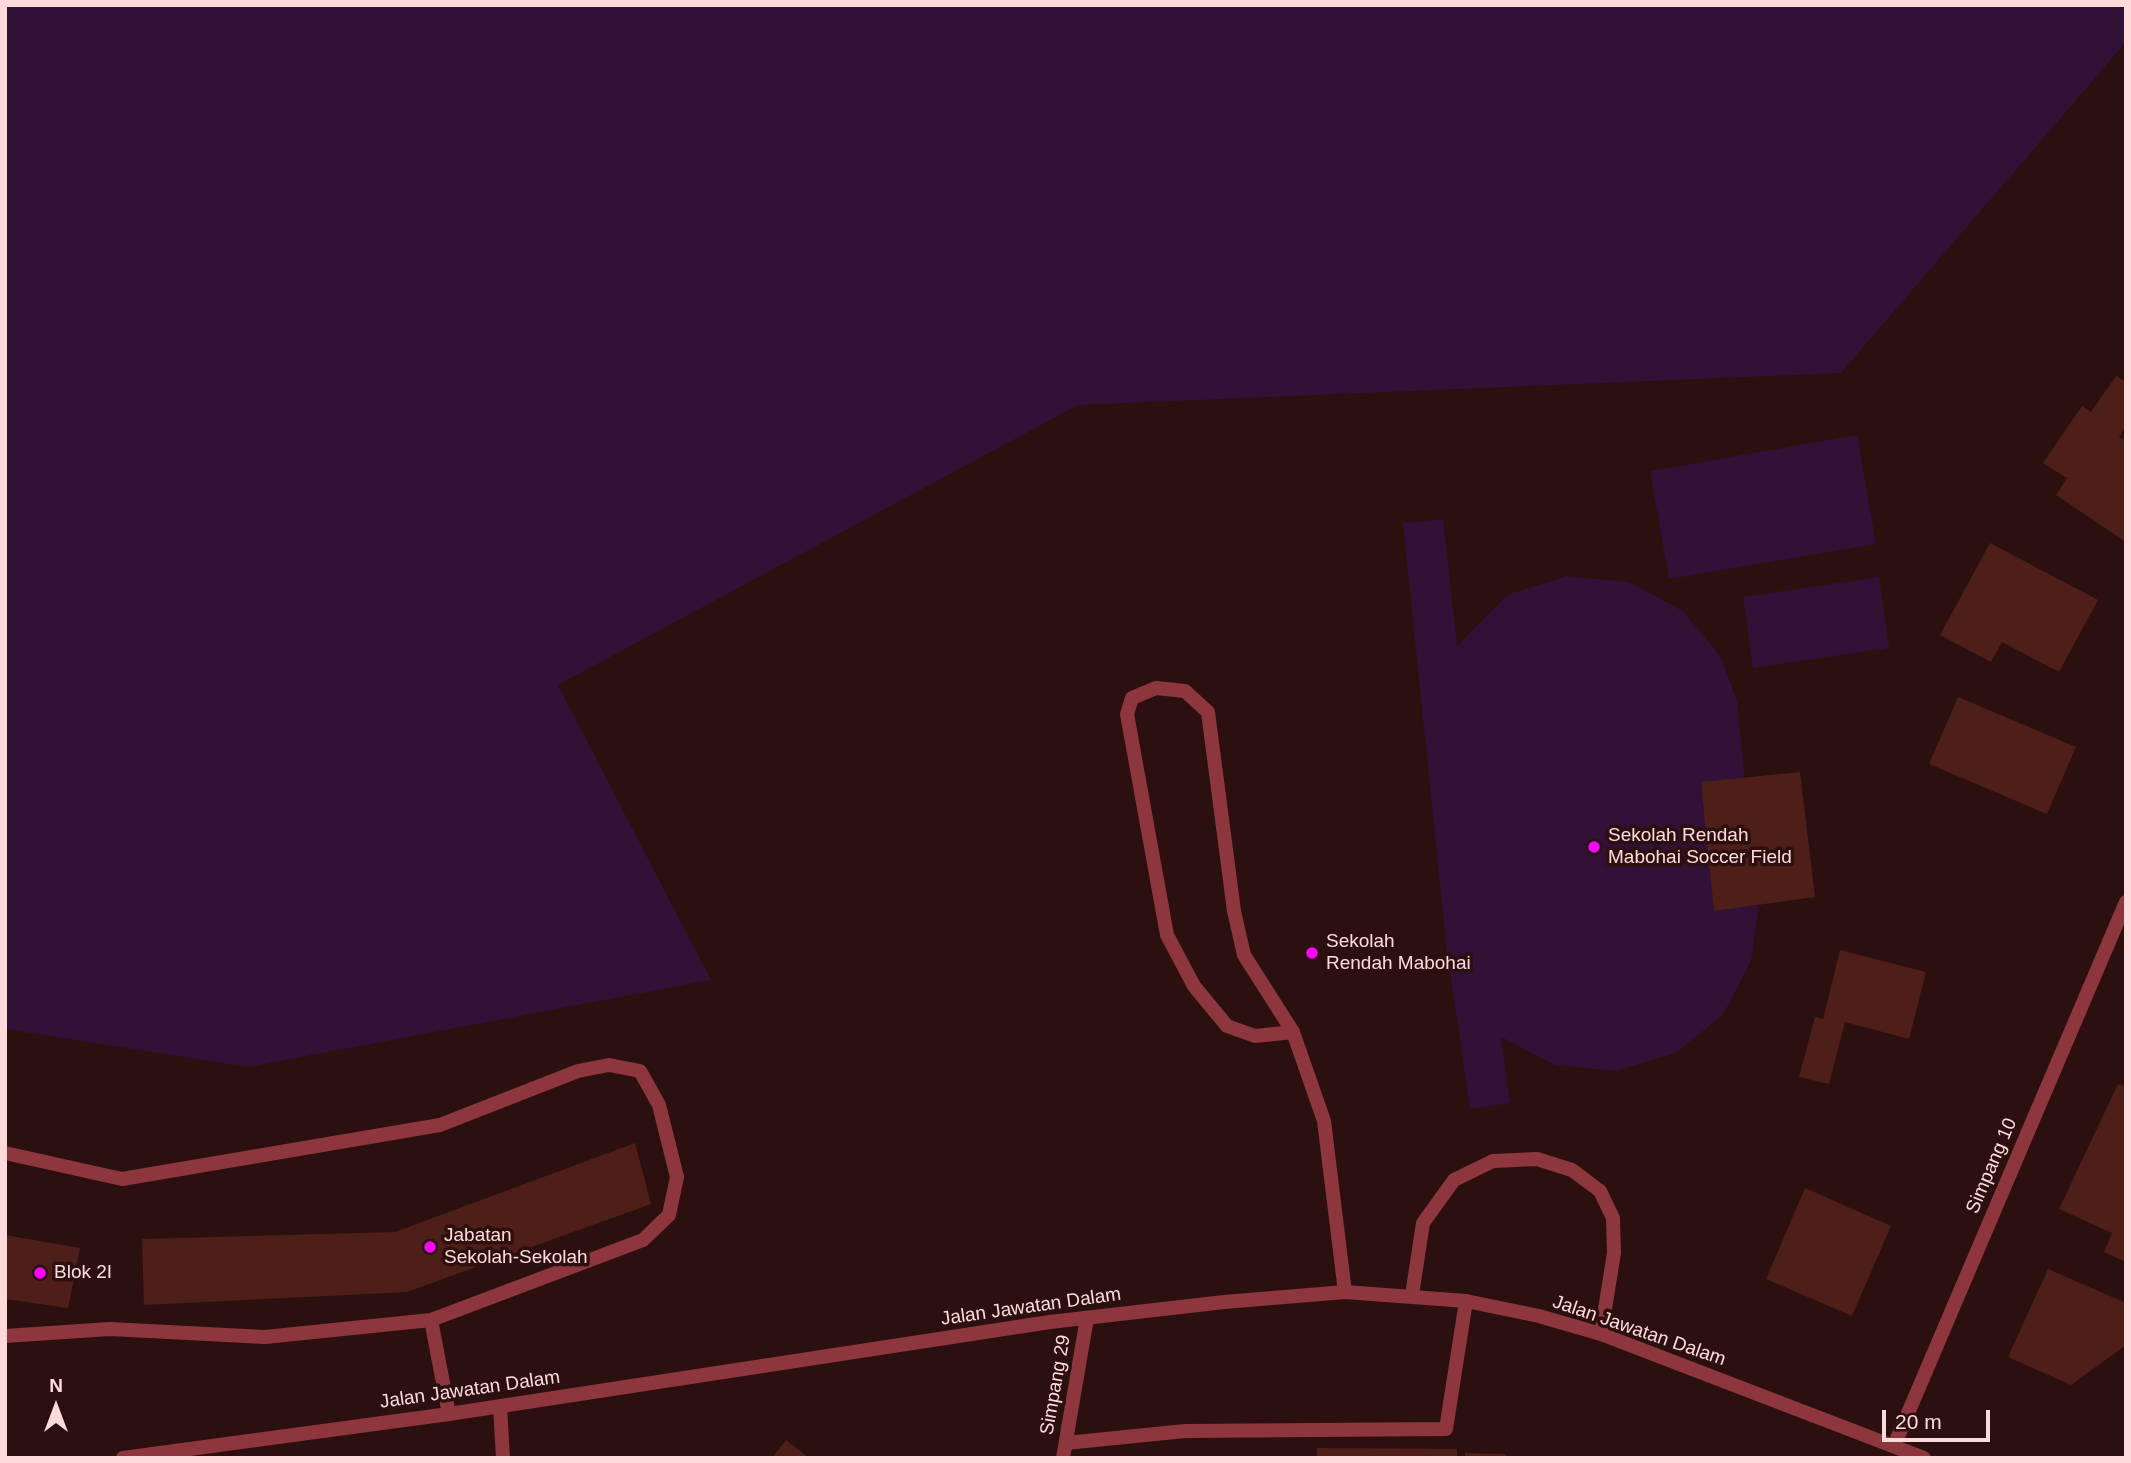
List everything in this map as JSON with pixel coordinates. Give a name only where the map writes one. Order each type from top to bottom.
[{"type":"street","points":[[1293,1032],[1255,1036],[1227,1026],[1194,986],[1167,935],[1126,714],[1132,698],[1156,688],[1185,691],[1208,712],[1234,911],[1244,955],[1293,1032],[1324,1121],[1345,1292]]},
{"type":"street","name":"Simpang 10","points":[[1894,1446],[2126,902]]},
{"type":"street","points":[[5,1153],[122,1179],[440,1125],[578,1072],[609,1065],[640,1072],[659,1105],[677,1177],[669,1215],[643,1240],[431,1320],[265,1338],[110,1329],[5,1336]]},
{"type":"street","points":[[1412,1294],[1423,1223],[1454,1180],[1493,1161],[1537,1158],[1572,1170],[1600,1191],[1613,1218],[1614,1254],[1601,1335]]},
{"type":"street","name":"Jalan Jawatan Dalam","points":[[123,1458],[449,1414],[1087,1318],[1224,1302],[1345,1292],[1412,1294],[1465,1301],[1539,1316],[1601,1335],[1924,1458]]},
{"type":"street","points":[[1065,1450],[1185,1431],[1446,1429],[1465,1301]]},
{"type":"street","name":"Simpang 29","points":[[1065,1450],[1087,1318]]},
{"type":"street","points":[[431,1320],[449,1414]]},
{"type":"street","points":[[500,1406],[503,1458]]},
{"type":"shaded area","points":[[5,5],[2126,5],[2126,42],[1841,373],[1078,405],[558,685],[711,980],[248,1067],[5,1029]]},
{"type":"shaded area","points":[[1857,435],[1876,544],[1669,579],[1650,471]]},
{"type":"shaded area","points":[[1443,519],[1457,646],[1509,594],[1567,576],[1629,582],[1683,611],[1721,657],[1737,701],[1758,912],[1751,961],[1723,1015],[1675,1053],[1616,1071],[1555,1065],[1501,1037],[1510,1103],[1470,1109],[1446,943],[1403,523]]},
{"type":"shaded area","points":[[1879,577],[1889,648],[1753,668],[1743,597]]},
{"type":"building","points":[[2116,376],[2126,382],[2126,426],[2119,437],[2126,441],[2126,542],[2056,495],[2067,478],[2043,463],[2082,406],[2091,412]]},
{"type":"building","points":[[1990,543],[2098,600],[2059,672],[2002,642],[1991,662],[1940,635]]},
{"type":"building","points":[[1958,697],[2076,747],[2047,814],[1929,764]]},
{"type":"building","points":[[1800,772],[1815,897],[1714,911],[1701,782]]},
{"type":"building","points":[[1840,950],[1926,972],[1909,1039],[1845,1022],[1829,1084],[1799,1077],[1815,1017],[1823,1019]]},
{"type":"building","points":[[2118,1084],[2126,1087],[2126,1262],[2104,1252],[2112,1233],[2059,1209]]},
{"type":"building","points":[[635,1143],[651,1204],[407,1292],[144,1305],[142,1239],[395,1232]]},
{"type":"building","points":[[1805,1188],[1891,1226],[1852,1316],[1766,1279]]},
{"type":"building","name":"Blok 2I","points":[[5,1235],[80,1248],[68,1308],[5,1299]]},
{"type":"building","points":[[2048,1269],[2126,1303],[2126,1345],[2071,1385],[2008,1357]]},
{"type":"building","points":[[786,1440],[809,1458],[772,1458]]},
{"type":"building","points":[[1317,1448],[1457,1449],[1457,1458],[1317,1458]]},
{"type":"building","points":[[1465,1453],[1506,1454],[1506,1458],[1465,1458]]},
{"type":"place","name":"Sekolah Rendah Mabohai Soccer Field","points":[[1594,847]]},
{"type":"place","name":"Sekolah Rendah Mabohai","points":[[1312,953]]},
{"type":"place","name":"Jabatan Sekolah-Sekolah","points":[[430,1247]]},
{"type":"place","name":"Blok 2I","points":[[40,1273]]}]
